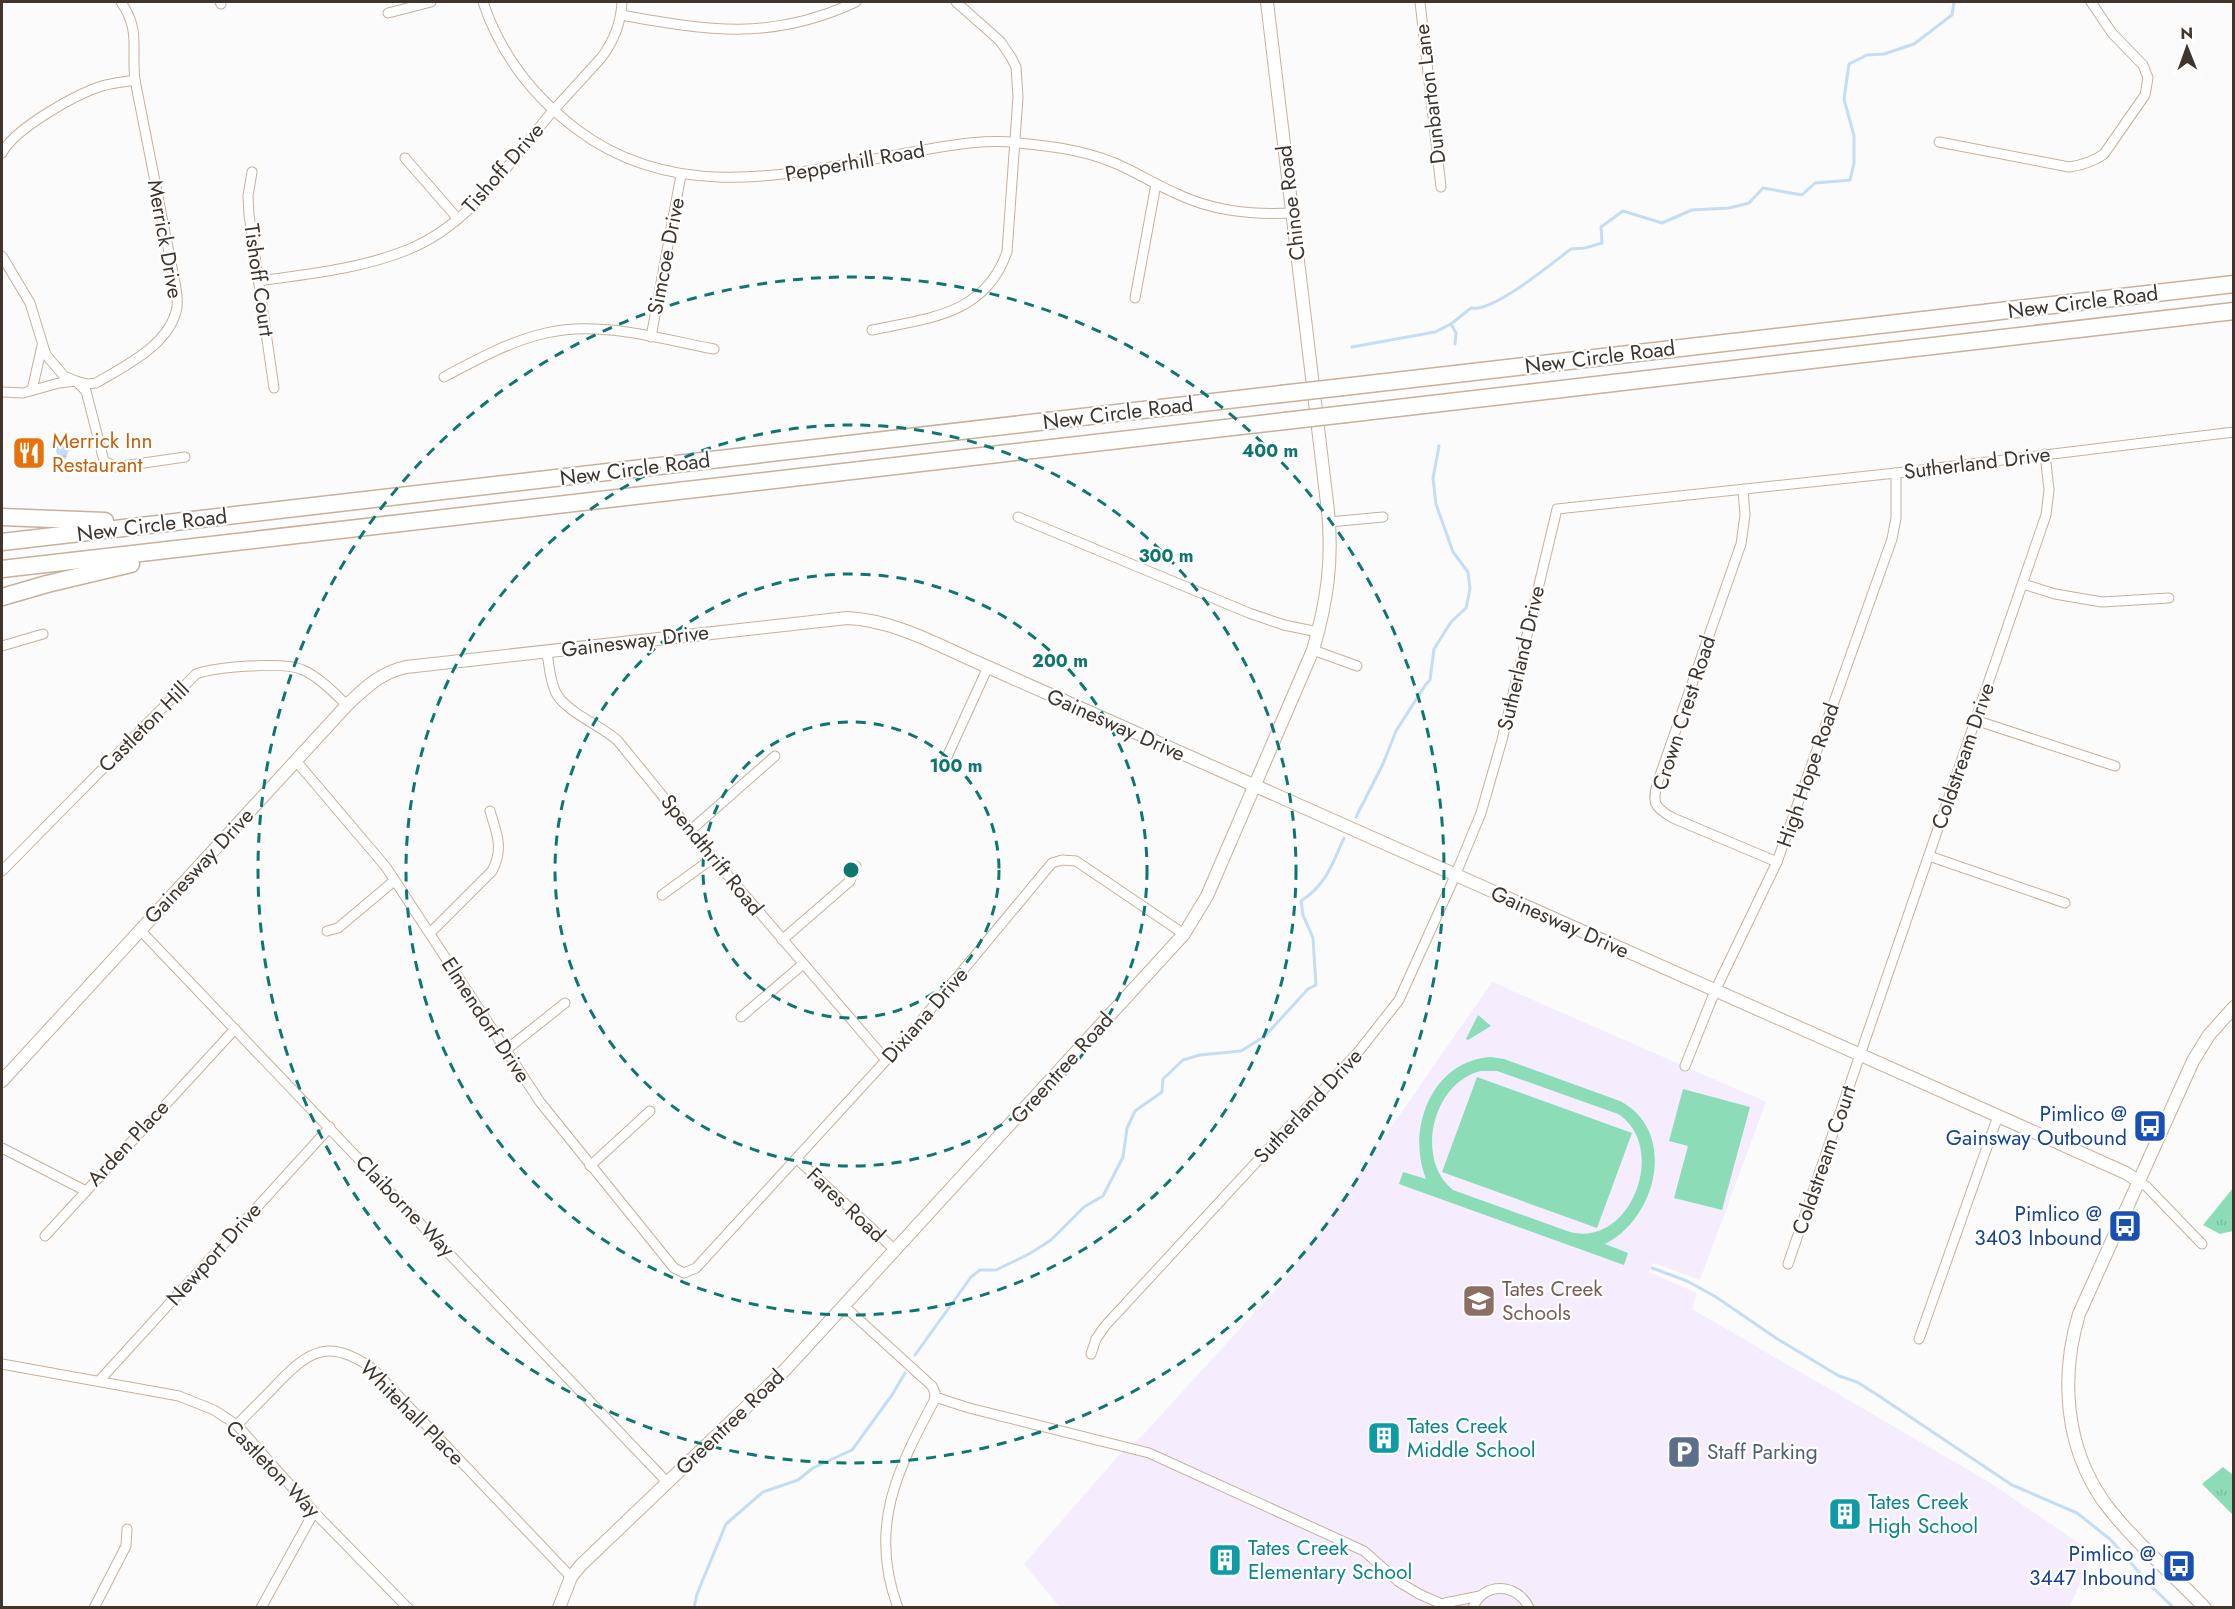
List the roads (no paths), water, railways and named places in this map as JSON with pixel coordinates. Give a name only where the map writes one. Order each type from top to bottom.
[{"type":"highway","name":"New Circle Road","points":[[2,542],[2234,284]]},
{"type":"highway","name":"New Circle Road","points":[[2,569],[2234,311]]},
{"type":"highway","points":[[2,517],[117,522],[226,516]]},
{"type":"highway","points":[[2,597],[113,567],[373,526]]},
{"type":"street","name":"Merrick Drive","points":[[2,392],[32,390],[76,381],[87,384],[96,383],[156,344],[171,322],[177,307],[174,278],[135,80],[136,46],[132,23],[122,2]]},
{"type":"street","points":[[388,13],[431,2]]},
{"type":"street","name":"Pepperhill Road","points":[[483,2],[494,31],[509,58],[531,88],[553,111],[607,149],[644,165],[681,175],[726,178],[784,175],[976,142],[1016,142],[1056,147],[1099,157],[1185,198],[1215,208],[1254,214],[1292,213]]},
{"type":"street","name":"Tishoff Drive","points":[[259,281],[374,262],[417,246],[458,219],[481,198],[608,49],[621,15],[622,2]]},
{"type":"street","points":[[621,15],[709,29],[757,30],[802,22],[829,14],[856,2]]},
{"type":"street","points":[[872,330],[948,314],[965,306],[989,284],[1002,266],[1007,252],[1016,142],[1018,98],[1016,67],[1000,41],[956,2]]},
{"type":"street","name":"Chinoe Road","points":[[1267,2],[1316,405]]},
{"type":"street","name":"Dunbarton Lane","points":[[1420,2],[1441,187]]},
{"type":"street","points":[[1939,142],[2070,167],[2084,165],[2104,154],[2145,95],[2148,78],[2143,65],[2112,33],[2091,2]]},
{"type":"street","points":[[2,153],[11,140],[69,101],[102,86],[135,80]]},
{"type":"street","points":[[405,158],[458,219]]},
{"type":"street","name":"Tishoff Court","points":[[252,172],[248,196],[249,215],[274,388]]},
{"type":"street","name":"Simcoe Drive","points":[[651,337],[681,175]]},
{"type":"street","points":[[1135,298],[1156,184]]},
{"type":"street","points":[[2,256],[24,291],[36,318],[46,355],[64,376],[76,381],[86,391],[102,457],[107,464],[116,467],[185,457]]},
{"type":"street","points":[[444,377],[527,338],[547,332],[592,329],[714,349]]},
{"type":"street","points":[[32,390],[43,345]]},
{"type":"street","name":"Greentree Road","points":[[559,1608],[571,1577],[784,1371],[896,1251],[1192,924],[1207,896],[1313,650],[1328,592],[1329,522],[1316,405]]},
{"type":"street","name":"Sutherland Drive","points":[[1091,1354],[1096,1339],[1105,1326],[1359,1051],[1399,1000],[1455,876],[1480,813],[1496,759],[1557,509],[1896,473],[2234,432]]},
{"type":"street","name":"Coldstream Drive","points":[[1860,1055],[2049,503],[2045,454]]},
{"type":"street","name":"High Hope Road","points":[[1685,1066],[1715,991],[1777,862],[1892,539],[1897,504],[1896,473]]},
{"type":"street","name":"Crown Crest Road","points":[[1743,490],[1745,515],[1741,544],[1659,781],[1655,803],[1660,811],[1673,818],[1777,862]]},
{"type":"street","points":[[1018,517],[1249,613],[1284,625],[1318,632]]},
{"type":"street","points":[[1329,522],[1383,517]]},
{"type":"street","points":[[2023,584],[2055,594],[2102,602],[2169,598]]},
{"type":"street","name":"Gainesway Drive","points":[[2,1081],[347,705],[368,685],[392,670],[847,618],[864,619],[885,624],[988,667],[2126,1173],[2147,1186],[2202,1244]]},
{"type":"street","points":[[2,646],[43,634]]},
{"type":"street","points":[[1313,650],[1357,666]]},
{"type":"street","name":"Spendthrift Road","points":[[547,652],[552,682],[564,703],[618,741],[802,964],[886,1060]]},
{"type":"street","name":"Castleton Hill","points":[[2,871],[196,674],[215,669],[290,666],[305,670],[347,705]]},
{"type":"street","points":[[946,759],[988,667]]},
{"type":"street","points":[[1975,720],[2115,766]]},
{"type":"street","points":[[691,830],[775,756]]},
{"type":"street","name":"Elmendorf Drive","points":[[296,761],[377,855],[540,1102],[674,1268],[684,1273]]},
{"type":"street","points":[[430,933],[492,871],[499,859],[498,839],[490,812]]},
{"type":"street","points":[[1929,856],[2065,903]]},
{"type":"street","points":[[662,895],[713,858]]},
{"type":"street","name":"Dixiana Drive","points":[[684,1273],[696,1268],[886,1060],[950,987],[1052,863],[1062,860],[1076,861],[1184,934]]},
{"type":"street","points":[[782,940],[850,881],[856,866]]},
{"type":"street","points":[[327,931],[338,928],[394,881]]},
{"type":"street","name":"Claiborne Way","points":[[140,930],[668,1483]]},
{"type":"street","points":[[741,1017],[802,964]]},
{"type":"street","points":[[506,1050],[565,1003]]},
{"type":"street","points":[[2205,1608],[2104,1502],[2083,1462],[2074,1438],[2067,1394],[2068,1371],[2079,1314],[2138,1181],[2193,1061],[2209,1035],[2234,1007]]},
{"type":"street","name":"Arden Place","points":[[2,1148],[86,1191],[235,1029]]},
{"type":"street","name":"Coldstream Court","points":[[1788,1264],[1860,1055]]},
{"type":"street","points":[[590,1166],[650,1111]]},
{"type":"street","points":[[1919,1339],[1998,1116]]},
{"type":"street","name":"Newport Drive","points":[[99,1381],[330,1127]]},
{"type":"street","name":"Fares Road","points":[[797,1159],[896,1251]]},
{"type":"street","points":[[45,1236],[86,1191]]},
{"type":"street","points":[[844,1306],[932,1386],[935,1397],[898,1472],[889,1506],[887,1558],[898,1608]]},
{"type":"street","name":"Whitehall Place","points":[[237,1425],[294,1366],[307,1356],[329,1351],[352,1356],[374,1370],[571,1577]]},
{"type":"street","name":"Castleton Way","points":[[2,1364],[189,1399],[214,1410],[237,1425],[314,1512],[408,1608]]},
{"type":"street","points":[[935,1397],[969,1408],[1149,1453],[1364,1551],[1399,1582],[1419,1594],[1448,1606],[1494,1589],[1509,1589],[1523,1598],[1528,1608]]},
{"type":"street","points":[[261,1608],[314,1512]]},
{"type":"street","points":[[94,1608],[126,1546],[127,1529]]},
{"type":"street","points":[[1473,1608],[1480,1596]]},
{"type":"water","points":[[58,442],[70,448],[62,464],[56,460],[54,445]]},
{"type":"waterway","points":[[1455,344],[1456,333],[1451,324],[1471,308],[1493,303],[1507,295],[1571,249],[1602,243],[1601,227],[1623,211],[1662,223],[1692,210],[1729,208],[1749,203],[1763,188],[1802,195],[1815,183],[1850,180],[1854,163],[1854,136],[1844,99],[1849,64],[1867,55],[1884,54],[1914,44],[1952,15],[1954,2]]},
{"type":"waterway","points":[[1352,347],[1435,332],[1451,324]]},
{"type":"waterway","points":[[1356,817],[1383,764],[1396,731],[1430,680],[1434,649],[1451,622],[1466,608],[1470,589],[1468,572],[1453,552],[1436,504],[1433,478],[1439,446]]},
{"type":"waterway","points":[[915,1355],[971,1277],[980,1270],[996,1270],[1029,1254],[1051,1240],[1084,1207],[1103,1196],[1123,1157],[1127,1128],[1135,1111],[1162,1092],[1163,1079],[1183,1060],[1200,1055],[1241,1051],[1265,1036],[1308,989],[1316,985],[1313,938],[1303,915],[1301,901],[1323,880],[1344,838]]},
{"type":"waterway","points":[[1652,1268],[1687,1281],[1716,1297],[1776,1338],[1839,1376],[1857,1382],[1876,1394],[2012,1485],[2077,1513],[2111,1540],[2151,1586],[2174,1608]]},
{"type":"waterway","points":[[694,1608],[697,1594],[726,1524],[763,1492],[798,1480],[813,1468],[852,1450],[905,1373]]},
{"type":"place","name":"Merrick Inn Restaurant","points":[[29,453]]},
{"type":"place","name":"Pimlico @ Gainsway Outbound","points":[[2150,1126]]},
{"type":"place","name":"Pimlico @ 3403 Inbound","points":[[2125,1226]]},
{"type":"place","name":"Tates Creek Schools","points":[[1479,1301]]},
{"type":"place","name":"Tates Creek Middle School","points":[[1384,1438]]},
{"type":"place","name":"Staff Parking","points":[[1684,1452]]},
{"type":"place","name":"Tates Creek High School","points":[[1845,1514]]},
{"type":"place","name":"Tates Creek Elementary School","points":[[1225,1560]]},
{"type":"place","name":"Pimlico @ 3447 Inbound","points":[[2179,1566]]}]
